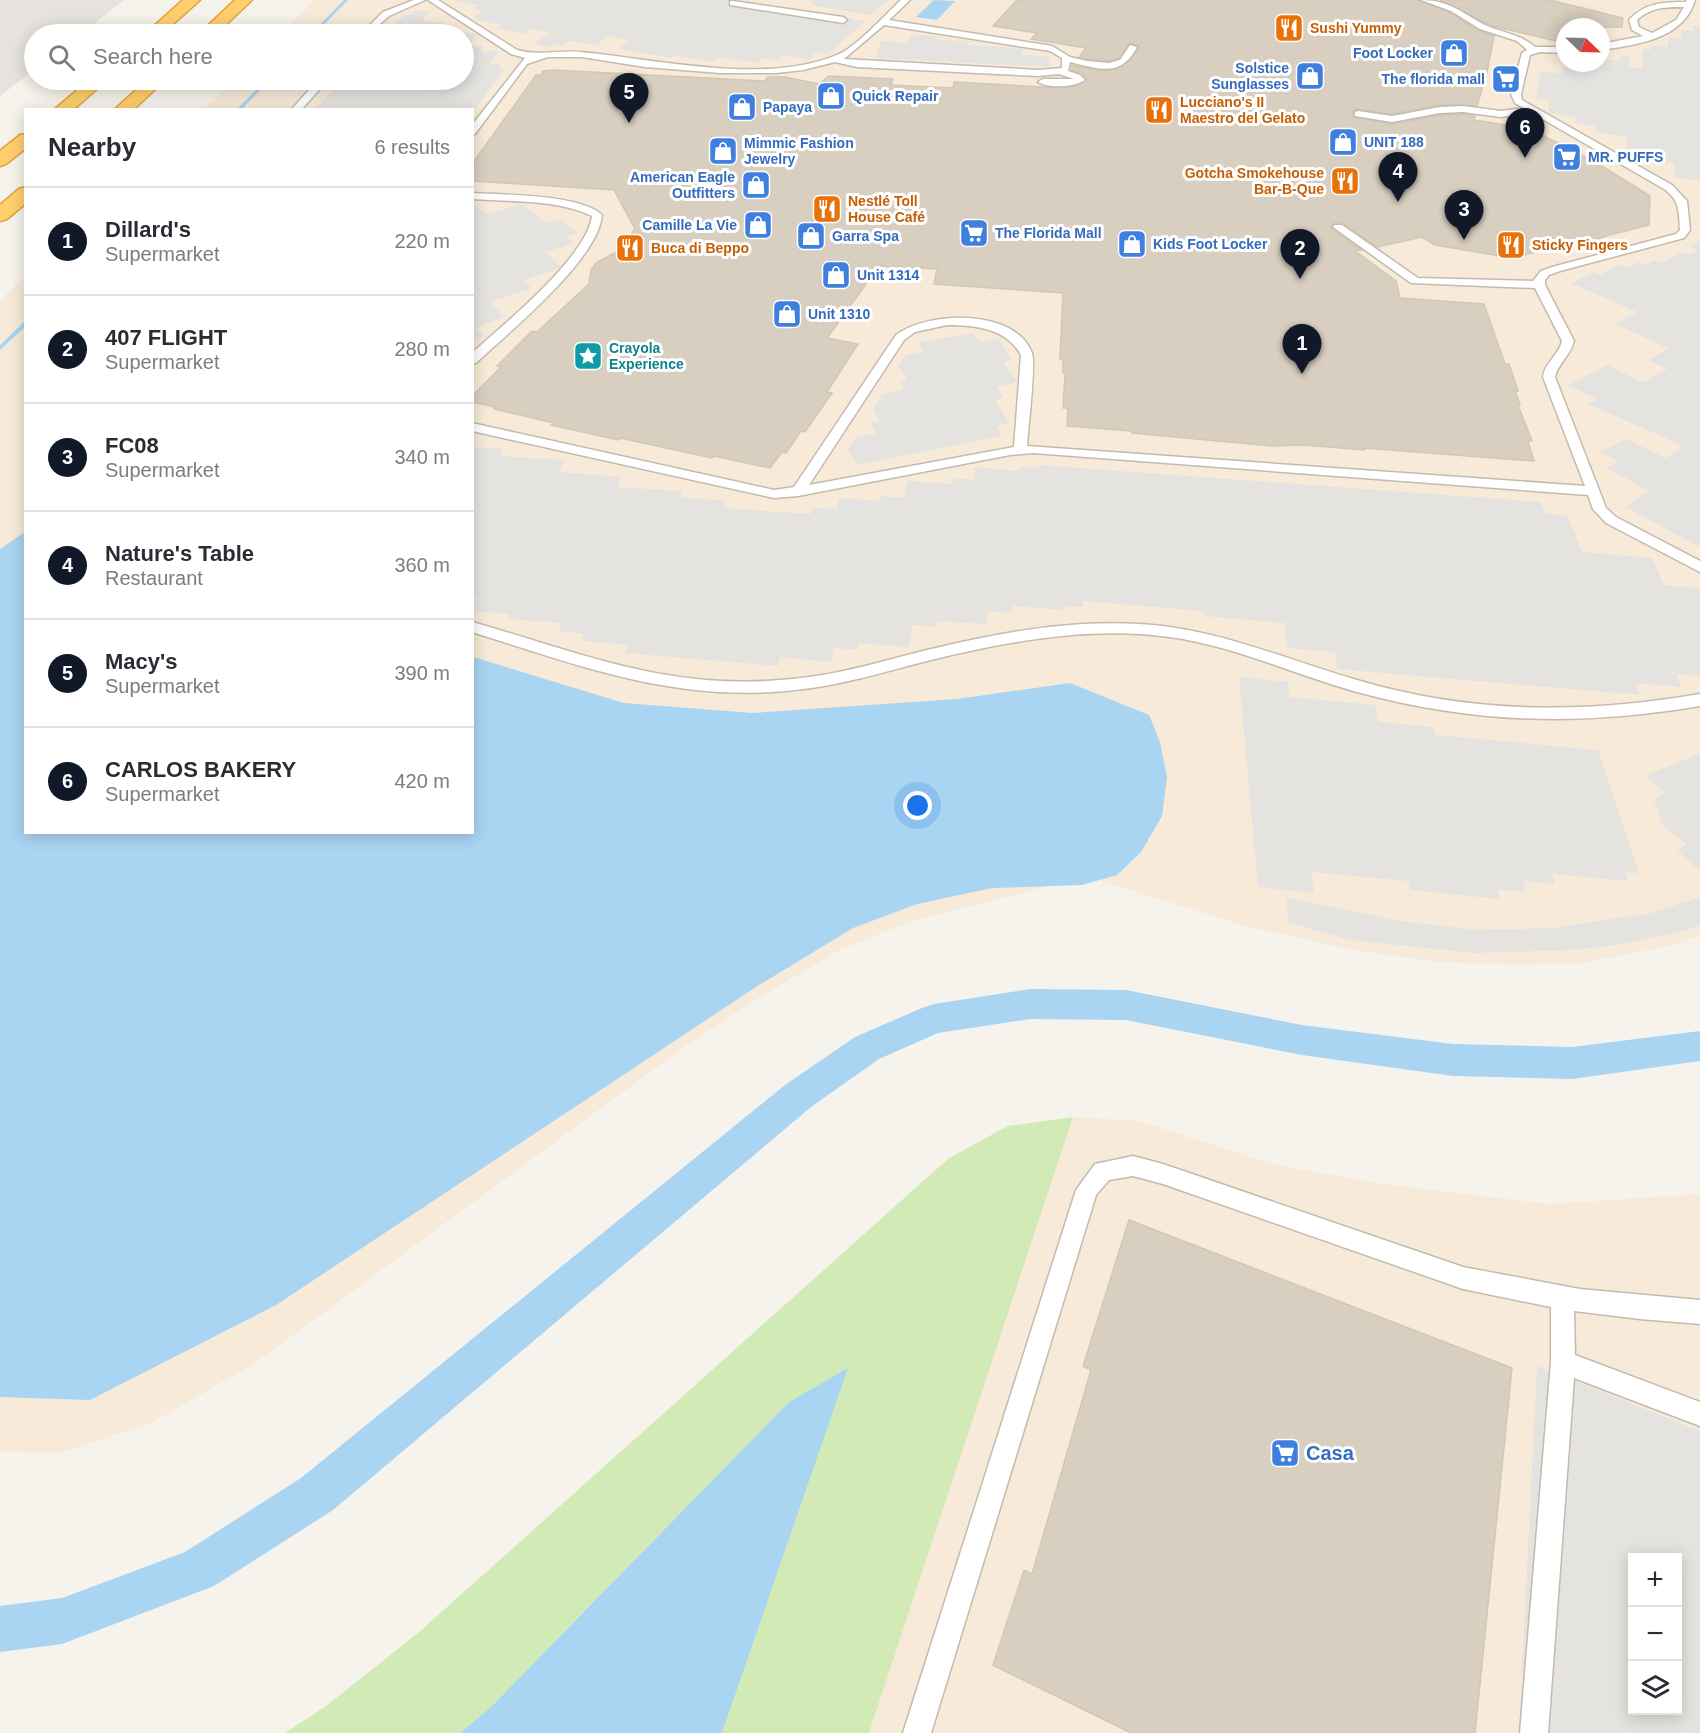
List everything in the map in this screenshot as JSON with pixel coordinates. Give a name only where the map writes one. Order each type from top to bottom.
[{"type":"highway","points":[[164,24],[192,0]]},
{"type":"highway","points":[[218,24],[244,0]]},
{"type":"highway","points":[[64,108],[87,90]]},
{"type":"highway","points":[[124,108],[145,90]]},
{"type":"highway","points":[[0,160],[24,141]]},
{"type":"highway","points":[[0,215],[24,195]]},
{"type":"lane","points":[[376,24],[386,14],[421,0]]},
{"type":"lane","points":[[432,0],[470,24]]},
{"type":"lane","points":[[733,3],[846,17],[756,0]]},
{"type":"lane","points":[[474,129],[524,62],[531,57],[544,54],[587,56],[646,64],[754,70],[798,68],[836,60],[850,52],[906,0]]},
{"type":"lane","points":[[1425,0],[1454,9],[1483,27],[1520,39],[1533,50]]},
{"type":"lane","points":[[1610,45],[1650,36],[1679,22],[1687,14],[1691,3],[1649,7],[1639,13],[1633,20],[1635,28],[1650,36]]},
{"type":"lane","points":[[882,22],[1046,47],[1060,52],[1067,59],[1107,65],[1124,61],[1133,47]]},
{"type":"lane","points":[[474,27],[514,52],[531,57]]},
{"type":"lane","points":[[1556,50],[1533,50],[1525,56],[1516,96],[1521,104],[1682,197],[1685,230],[1680,236],[1556,269],[1542,276],[1539,285],[1568,340],[1566,348],[1551,365],[1551,383],[1600,508],[1611,520],[1700,567]]},
{"type":"lane","points":[[1062,72],[1066,69],[1067,59]]},
{"type":"lane","points":[[836,60],[919,71],[1006,76],[1068,83],[1080,80],[1062,72],[1006,76]]},
{"type":"lane","points":[[877,74],[919,71]]},
{"type":"lane","points":[[297,108],[314,90]]},
{"type":"lane","points":[[1358,114],[1392,119],[1440,110],[1463,109],[1502,114],[1531,110]]},
{"type":"lane","points":[[474,196],[572,206],[593,212],[599,218],[593,235],[574,261],[474,358]]},
{"type":"lane","points":[[1338,226],[1415,281],[1539,285]]},
{"type":"lane","points":[[798,492],[903,334],[923,326],[959,321],[979,322],[1010,335],[1025,348],[1027,355],[1020,450]]},
{"type":"lane","points":[[474,427],[762,493],[798,492],[1020,450],[1593,491]]},
{"type":"lane","points":[[474,628],[636,675],[711,687],[773,687],[809,682],[1032,633],[1096,627],[1157,631],[1229,644],[1367,689],[1471,710],[1538,716],[1580,716],[1639,711],[1700,700]]},
{"type":"lane","points":[[917,1733],[1087,1190],[1103,1171],[1133,1166],[1463,1278],[1512,1289],[1652,1310],[1700,1312]]},
{"type":"lane","points":[[1534,1733],[1563,1362],[1562,1297]]},
{"type":"lane","points":[[1563,1362],[1700,1414]]},
{"type":"shaded area","points":[[0,0],[124,0],[94,24],[24,24],[24,78],[0,96]]},
{"type":"shaded area","name":"The Florida Mall","points":[[314,0],[1700,0],[1700,936],[1666,947],[1582,963],[1515,965],[1439,962],[1353,950],[1245,926],[1086,876],[909,922],[840,950],[763,995],[680,1050],[254,1364],[151,1423],[60,1453],[0,1452],[0,300],[24,277],[24,834],[474,834],[474,108],[204,108],[224,90],[474,90],[474,24],[291,24]]},
{"type":"shaded area","points":[[729,0],[865,21],[829,54],[816,52],[808,60],[783,55],[777,60],[763,58],[756,63],[718,57],[712,62],[618,49],[630,40],[609,36],[596,45],[570,41],[561,46],[553,44],[548,47],[533,44],[551,32],[532,29],[525,34],[498,29],[502,25],[478,21],[473,17],[483,11],[472,9],[478,5],[455,1]]},
{"type":"shaded area","points":[[806,0],[888,0],[871,15],[810,5],[814,1]]},
{"type":"shaded area","points":[[414,11],[430,11],[422,21],[445,23],[395,24],[404,15],[410,15]]},
{"type":"shaded area","points":[[1694,26],[1700,27],[1700,181],[1674,177],[1675,164],[1645,159],[1646,152],[1626,149],[1627,137],[1595,132],[1595,126],[1575,123],[1576,117],[1549,113],[1549,101],[1536,99],[1541,71],[1562,74],[1563,72],[1610,72],[1610,60],[1619,61],[1620,56],[1629,57],[1629,67],[1642,69],[1643,49],[1650,50],[1651,45],[1668,47],[1668,37],[1681,39],[1682,30],[1694,31]]},
{"type":"shaded area","points":[[911,35],[937,36],[937,40],[968,41],[967,44],[977,46],[1023,48],[1022,55],[1050,57],[1049,67],[875,58],[881,41],[908,43]]},
{"type":"shaded area","points":[[474,46],[483,46],[481,51],[499,51],[490,64],[501,64],[498,69],[504,69],[474,111],[474,108],[316,108],[333,90],[474,90]]},
{"type":"shaded area","points":[[474,204],[488,214],[521,204],[547,223],[560,219],[578,233],[566,237],[573,243],[547,252],[561,267],[524,280],[531,288],[490,302],[504,317],[475,328],[484,336],[474,340]]},
{"type":"shaded area","points":[[1700,240],[1700,547],[1625,507],[1649,491],[1607,468],[1619,461],[1600,452],[1626,439],[1666,458],[1683,446],[1588,404],[1597,399],[1568,385],[1607,365],[1643,383],[1667,369],[1648,360],[1669,349],[1616,324],[1637,312],[1571,283],[1594,272],[1601,275],[1619,264],[1628,268],[1638,262],[1646,265],[1654,260],[1662,263],[1682,252],[1690,255],[1698,250],[1690,246]]},
{"type":"shaded area","points":[[972,333],[980,342],[999,339],[1012,360],[1003,362],[1017,382],[997,387],[1003,398],[995,400],[1009,423],[996,426],[1002,436],[857,465],[848,450],[856,437],[876,434],[870,423],[879,421],[873,410],[882,394],[904,390],[900,381],[907,379],[898,366],[907,354],[924,352],[918,343]]},
{"type":"shaded area","points":[[474,447],[503,449],[500,456],[564,460],[560,472],[621,477],[617,487],[682,491],[681,497],[726,501],[724,508],[810,514],[812,508],[837,509],[839,498],[879,501],[881,496],[904,498],[907,481],[952,484],[953,478],[974,480],[975,467],[1019,471],[1019,467],[1038,468],[1039,465],[1541,502],[1546,514],[1568,516],[1582,552],[1652,558],[1664,585],[1700,588],[1700,676],[1676,674],[1681,687],[1636,683],[1640,695],[1337,669],[1335,652],[1288,648],[1284,623],[1205,616],[1204,611],[1083,601],[1083,607],[1065,606],[1064,610],[1012,606],[1011,613],[988,611],[986,624],[938,621],[937,627],[912,625],[909,647],[858,643],[857,650],[834,648],[831,662],[780,657],[778,666],[625,653],[628,645],[581,641],[584,634],[559,631],[561,623],[508,619],[509,614],[474,611],[477,597],[474,596]]},
{"type":"shaded area","points":[[1239,677],[1288,682],[1290,697],[1375,705],[1378,722],[1434,727],[1436,735],[1598,750],[1639,873],[1625,872],[1628,881],[1552,874],[1555,884],[1523,881],[1525,892],[1498,889],[1500,899],[1410,890],[1408,881],[1312,872],[1314,893],[1258,887]]},
{"type":"shaded area","points":[[1700,753],[1700,871],[1677,850],[1687,845],[1662,825],[1654,799],[1665,793],[1645,776]]},
{"type":"shaded area","points":[[1700,897],[1700,925],[1683,931],[1617,945],[1570,950],[1475,953],[1350,940],[1288,922],[1287,898],[1401,921],[1477,930],[1553,928],[1651,913]]},
{"type":"shaded area","points":[[1073,1117],[1140,1121],[1271,1164],[1384,1184],[1549,1204],[1700,1194],[1700,1733],[869,1733]]},
{"type":"shaded area","points":[[1537,1366],[1700,1431],[1700,1733],[1519,1733]]},
{"type":"green space","points":[[1073,1117],[869,1733],[722,1733],[847,1369],[789,1402],[491,1707],[460,1733],[285,1733],[326,1706],[418,1633],[949,1158],[1008,1126]]},
{"type":"water","points":[[934,0],[955,1],[937,20],[916,17]]},
{"type":"water","points":[[24,533],[24,834],[474,834],[474,657],[624,703],[752,713],[957,699],[1070,683],[1149,715],[1160,742],[1167,777],[1162,816],[1141,852],[1117,875],[1082,885],[992,888],[917,904],[853,928],[759,985],[276,1305],[90,1400],[0,1397],[0,549]]},
{"type":"water","points":[[848,1368],[722,1733],[460,1733],[491,1707],[789,1402]]},
{"type":"building","name":"The Florida Mall","points":[[1017,0],[1419,0],[1450,13],[1479,31],[1494,36],[1487,73],[1477,106],[1440,105],[1392,114],[1357,109],[1353,111],[1353,117],[1392,124],[1440,115],[1463,114],[1475,116],[1474,120],[1530,129],[1597,163],[1650,196],[1649,225],[1587,243],[1557,247],[1512,258],[1435,245],[1422,237],[1377,247],[1343,223],[1334,223],[1331,228],[1361,250],[1355,251],[1396,281],[1400,298],[1484,304],[1505,364],[1509,364],[1518,391],[1515,391],[1520,405],[1518,405],[1532,441],[1528,441],[1534,461],[1364,448],[1365,450],[1303,445],[1273,446],[1067,426],[1068,408],[1063,408],[1065,374],[1063,373],[1063,359],[1060,359],[1063,293],[934,284],[937,269],[879,266],[827,338],[858,344],[827,392],[832,393],[805,432],[801,431],[786,453],[782,452],[770,468],[620,438],[618,440],[551,425],[554,423],[474,402],[474,394],[501,367],[497,366],[532,331],[537,332],[589,284],[591,270],[596,263],[620,250],[635,229],[614,190],[474,181],[474,161],[536,75],[541,75],[543,71],[554,70],[765,81],[767,77],[785,77],[819,84],[829,76],[893,79],[891,85],[953,88],[954,82],[1062,88],[1075,86],[1087,80],[1082,73],[1071,70],[1072,65],[1099,71],[1117,69],[1132,58],[1139,48],[1138,45],[1129,43],[1119,58],[1109,61],[1087,59],[1079,57],[1086,48],[1031,39],[1037,33],[993,26]]},
{"type":"building","name":"The Florida Mall","points":[[1440,0],[1550,0],[1623,18],[1622,27],[1610,27],[1610,18],[1556,18],[1556,41],[1492,26]]},
{"type":"building","name":"Casa","points":[[1129,1220],[1512,1368],[1475,1733],[1131,1733],[993,1665],[1024,1570],[1032,1574],[1091,1370],[1083,1366]]},
{"type":"waterway","points":[[323,24],[346,0]]},
{"type":"waterway","points":[[240,108],[258,90]]},
{"type":"waterway","points":[[0,348],[24,324]]},
{"type":"waterway","points":[[0,1629],[62,1621],[198,1570],[317,1494],[798,1096],[867,1048],[934,1019],[1030,1004],[1126,1005],[1302,1040],[1453,1060],[1572,1063],[1700,1046]]},
{"type":"place","name":"Sushi Yummy","points":[[1289,28]]},
{"type":"place","name":"Foot Locker","points":[[1454,53]]},
{"type":"place","name":"Solstice Sunglasses","points":[[1310,76]]},
{"type":"place","name":"The florida mall","points":[[1506,79]]},
{"type":"place","name":"Quick Repair","points":[[831,96]]},
{"type":"place","name":"Papaya","points":[[742,107]]},
{"type":"place","name":"Lucciano's II Maestro del Gelato","points":[[1159,110]]},
{"type":"place","name":"Macy's","points":[[629,123]]},
{"type":"place","name":"UNIT 188","points":[[1343,142]]},
{"type":"place","name":"Mimmic Fashion Jewelry","points":[[723,151]]},
{"type":"place","name":"MR. PUFFS","points":[[1567,157]]},
{"type":"place","name":"CARLOS BAKERY","points":[[1525,158]]},
{"type":"place","name":"Gotcha Smokehouse Bar-B-Que","points":[[1345,181]]},
{"type":"place","name":"American Eagle Outfitters","points":[[756,185]]},
{"type":"place","name":"Nature's Table","points":[[1398,202]]},
{"type":"place","name":"Nestlé Toll House Café","points":[[827,209]]},
{"type":"place","name":"Camille La Vie","points":[[758,225]]},
{"type":"place","name":"The Florida Mall","points":[[974,233]]},
{"type":"place","name":"Garra Spa","points":[[811,236]]},
{"type":"place","name":"FC08","points":[[1464,240]]},
{"type":"place","name":"Kids Foot Locker","points":[[1132,244]]},
{"type":"place","name":"Sticky Fingers","points":[[1511,245]]},
{"type":"place","name":"Buca di Beppo","points":[[630,248]]},
{"type":"place","name":"Unit 1314","points":[[836,275]]},
{"type":"place","name":"407 FLIGHT","points":[[1300,279]]},
{"type":"place","name":"Unit 1310","points":[[787,314]]},
{"type":"place","name":"Crayola Experience","points":[[588,356]]},
{"type":"place","name":"Dillard's","points":[[1302,374]]},
{"type":"place","name":"Casa","points":[[1285,1453]]}]
